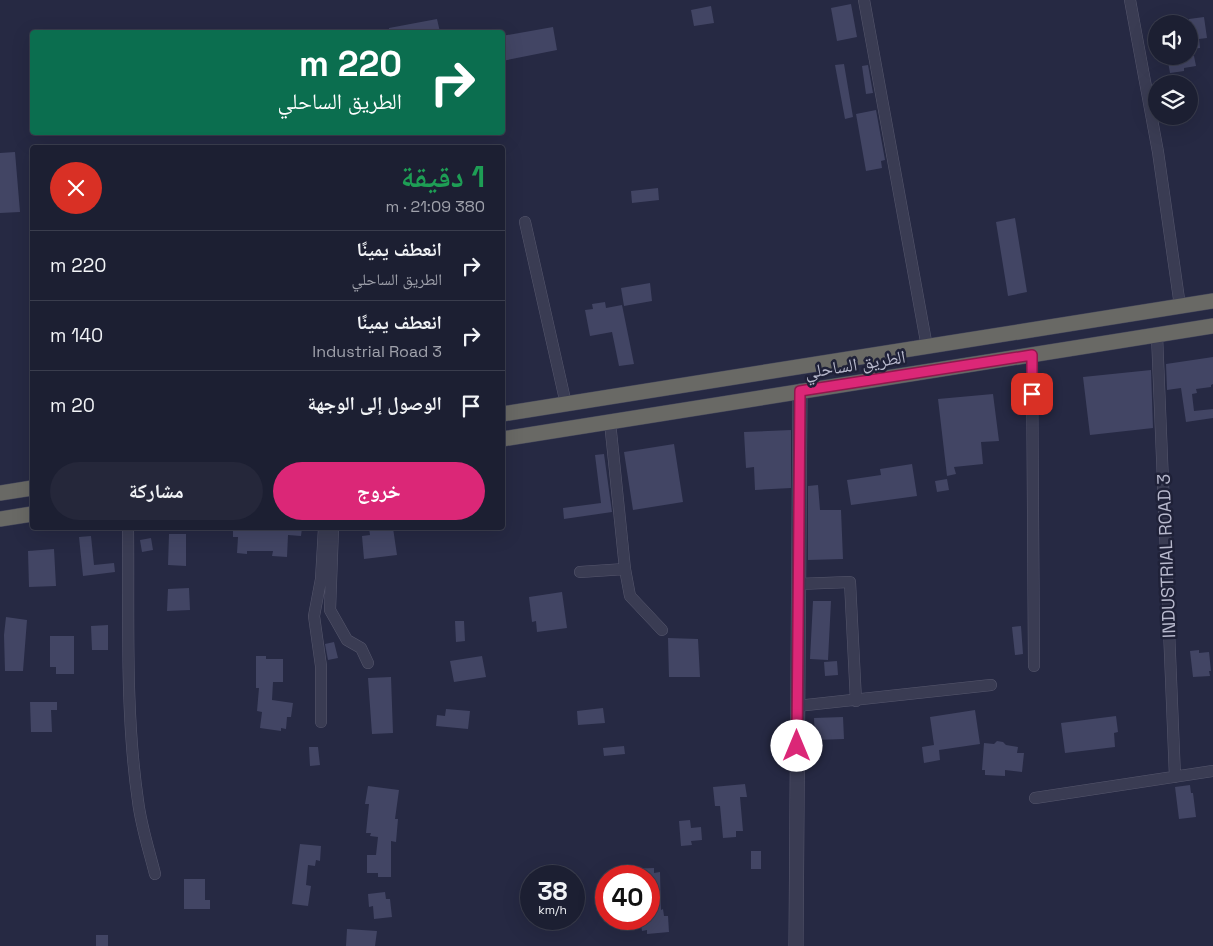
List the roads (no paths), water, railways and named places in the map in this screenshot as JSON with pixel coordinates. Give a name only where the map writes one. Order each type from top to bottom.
[{"type":"highway","name":"الطريق الساحلي","points":[[505,414],[1213,301]]},
{"type":"highway","name":"الطريق الساحلي","points":[[505,439],[1213,326]]},
{"type":"highway","points":[[0,493],[30,488]]},
{"type":"highway","points":[[0,519],[30,514]]},
{"type":"street","points":[[864,0],[927,346]]},
{"type":"street","points":[[1130,0],[1158,152],[1180,306]]},
{"type":"street","points":[[525,222],[566,404]]},
{"type":"street","name":"INDUSTRIAL ROAD 3","points":[[1157,335],[1175,777]]},
{"type":"street","points":[[1032,355],[1034,666]]},
{"type":"street","points":[[796,946],[800,391]]},
{"type":"street","points":[[610,422],[625,569],[630,596],[662,630]]},
{"type":"street","points":[[128,530],[130,703],[134,757],[139,808],[155,874]]},
{"type":"street","points":[[321,722],[321,666],[314,616],[321,579],[324,530]]},
{"type":"street","points":[[333,530],[330,610],[347,640],[361,648],[368,663]]},
{"type":"street","points":[[580,572],[625,569]]},
{"type":"street","points":[[798,584],[850,582],[856,701]]},
{"type":"street","points":[[797,706],[991,685]]},
{"type":"street","points":[[1034,798],[1213,771]]}]
